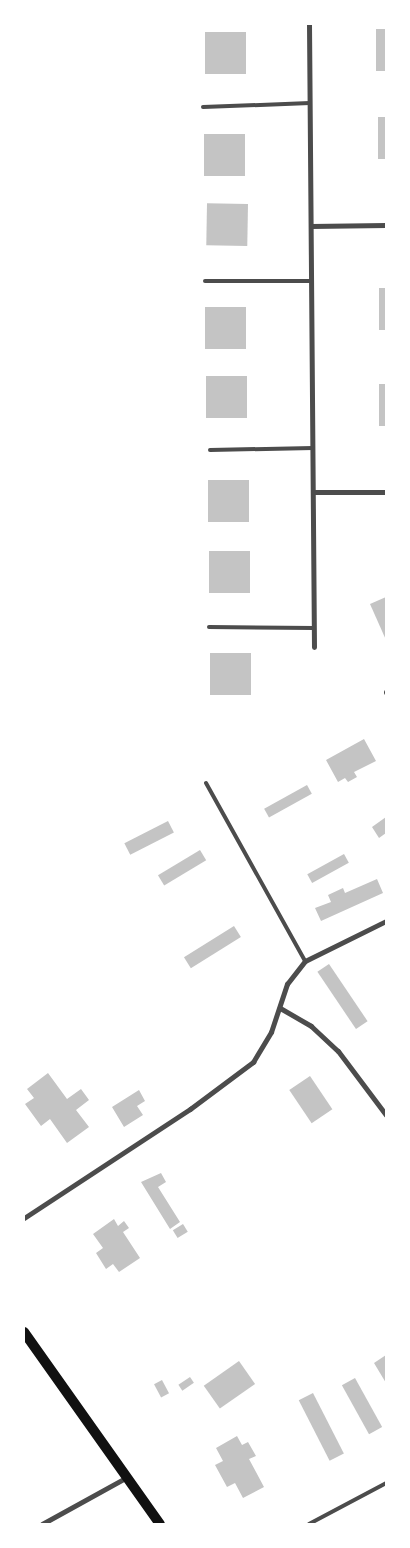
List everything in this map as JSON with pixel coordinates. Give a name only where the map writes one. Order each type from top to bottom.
[{"type":"main road","points":[[24,1332],[160,1524]]},
{"type":"street","points":[[309,24],[314,647]]},
{"type":"street","points":[[311,226],[386,225]]},
{"type":"street","points":[[313,492],[386,492]]},
{"type":"street","points":[[24,1218],[190,1109],[253,1062],[280,1008],[287,984],[304,961],[386,921]]},
{"type":"street","points":[[280,1008],[311,1026],[338,1051],[386,1115]]},
{"type":"street","points":[[42,1524],[127,1477]]},
{"type":"lane","points":[[203,107],[310,103]]},
{"type":"lane","points":[[205,280],[311,280]]},
{"type":"lane","points":[[210,450],[313,448]]},
{"type":"lane","points":[[209,627],[314,628]]},
{"type":"lane","points":[[206,784],[304,961]]},
{"type":"lane","points":[[309,1524],[386,1483]]},
{"type":"building","points":[[376,29],[386,29],[386,71],[376,71]]},
{"type":"building","points":[[205,32],[246,32],[246,74],[205,74]]},
{"type":"building","points":[[378,117],[386,117],[386,159],[378,159]]},
{"type":"building","points":[[204,134],[245,134],[245,176],[204,176]]},
{"type":"building","points":[[207,203],[248,204],[247,246],[206,245]]},
{"type":"building","points":[[379,288],[386,288],[386,330],[379,330]]},
{"type":"building","points":[[205,307],[246,307],[246,349],[205,349]]},
{"type":"building","points":[[206,376],[247,376],[247,418],[206,418]]},
{"type":"building","points":[[379,384],[386,384],[386,426],[379,426]]},
{"type":"building","points":[[208,480],[249,480],[249,522],[208,522]]},
{"type":"building","points":[[209,551],[250,551],[250,593],[209,593]]},
{"type":"building","points":[[386,597],[386,640],[370,604]]},
{"type":"building","points":[[210,653],[251,653],[251,695],[210,695]]},
{"type":"building","points":[[364,739],[376,761],[354,772],[357,777],[348,782],[345,778],[338,782],[326,760]]},
{"type":"building","points":[[307,785],[312,794],[269,818],[264,809]]},
{"type":"building","points":[[386,817],[386,833],[379,838],[372,827]]},
{"type":"building","points":[[168,821],[174,833],[130,855],[124,843]]},
{"type":"building","points":[[200,850],[206,860],[164,886],[158,875]]},
{"type":"building","points":[[344,854],[349,863],[312,883],[307,874]]},
{"type":"building","points":[[377,879],[383,893],[321,921],[315,908],[331,902],[328,895],[343,888],[345,893]]},
{"type":"building","points":[[234,926],[241,937],[191,968],[184,957]]},
{"type":"building","points":[[329,964],[368,1021],[356,1029],[317,972]]},
{"type":"building","points":[[48,1073],[67,1099],[81,1089],[89,1100],[76,1110],[89,1127],[67,1143],[50,1119],[41,1126],[25,1104],[34,1098],[27,1089]]},
{"type":"building","points":[[310,1076],[332,1109],[312,1123],[289,1090]]},
{"type":"building","points":[[139,1090],[145,1101],[137,1106],[143,1115],[124,1127],[112,1107]]},
{"type":"building","points":[[161,1173],[166,1182],[158,1187],[180,1222],[170,1229],[141,1182]]},
{"type":"building","points":[[114,1219],[118,1226],[124,1221],[129,1228],[123,1232],[140,1258],[119,1272],[113,1264],[106,1269],[96,1253],[103,1248],[93,1234]]},
{"type":"building","points":[[183,1224],[188,1232],[178,1238],[173,1230]]},
{"type":"building","points":[[386,1355],[386,1383],[374,1363]]},
{"type":"building","points":[[239,1361],[255,1384],[220,1409],[204,1386]]},
{"type":"building","points":[[190,1377],[194,1383],[182,1391],[178,1385]]},
{"type":"building","points":[[355,1378],[382,1427],[369,1434],[342,1385]]},
{"type":"building","points":[[162,1380],[169,1393],[161,1397],[154,1384]]},
{"type":"building","points":[[313,1393],[344,1454],[330,1461],[299,1400]]},
{"type":"building","points":[[237,1436],[242,1445],[248,1442],[256,1456],[249,1459],[264,1487],[243,1498],[235,1483],[227,1487],[215,1465],[223,1461],[216,1448]]}]
